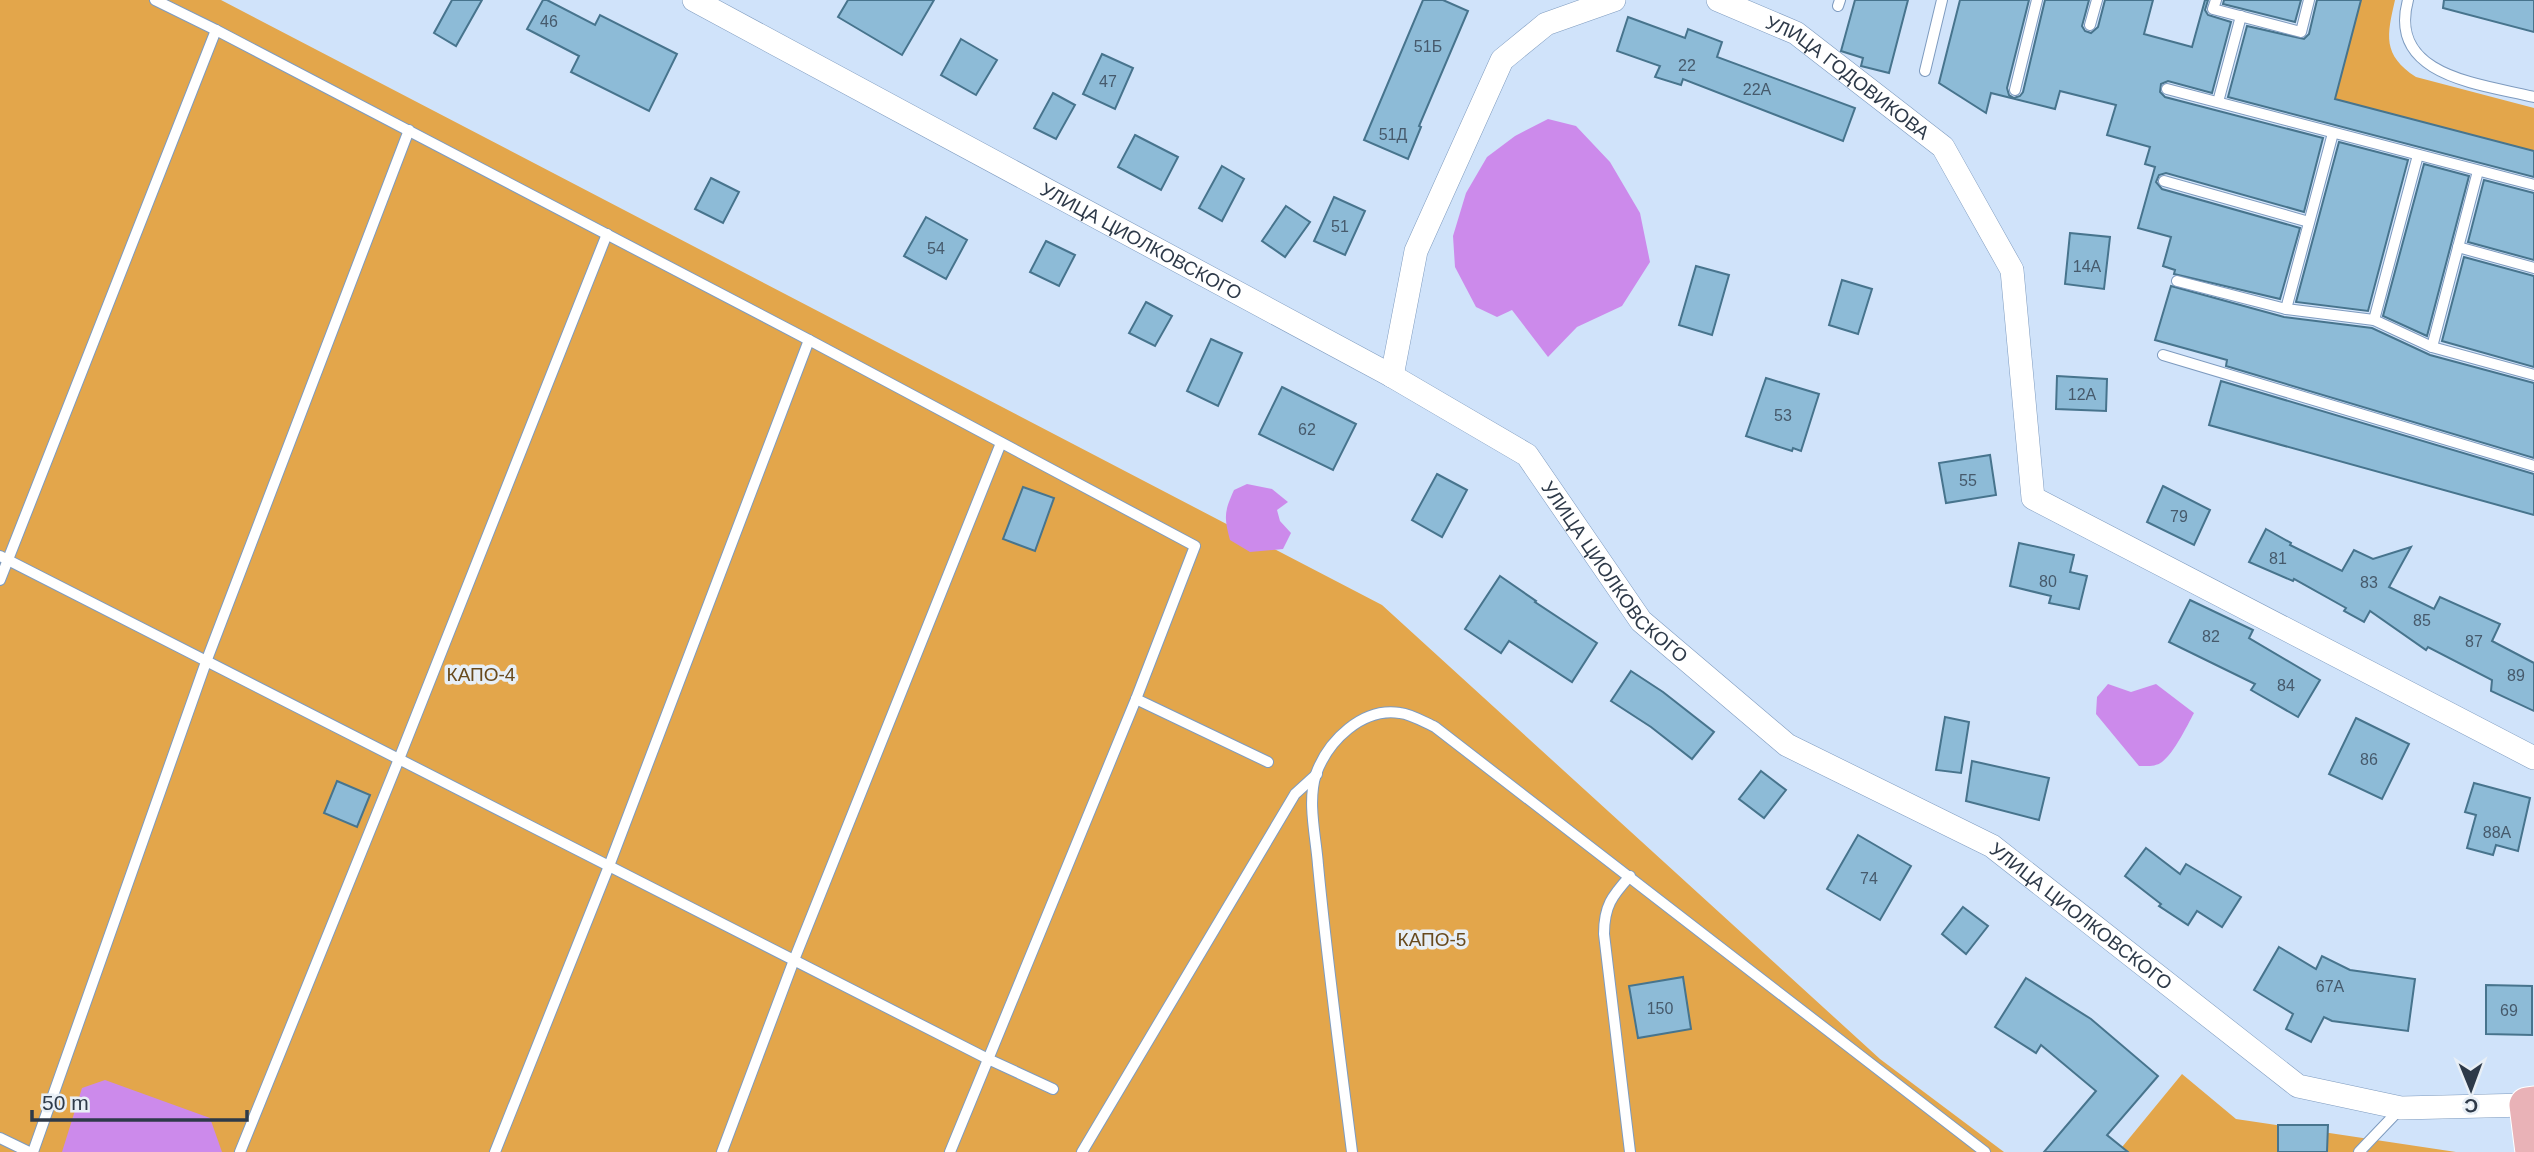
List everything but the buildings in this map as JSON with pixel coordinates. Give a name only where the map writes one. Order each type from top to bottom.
[{"type":"main road","points":[[2530,1105],[2533,1152]]},
{"type":"street","name":"УЛИЦА ЦИОЛКОВСКОГО","points":[[694,0],[1392,376],[1527,455],[1641,621],[1787,745],[1992,846],[2298,1086],[2401,1108],[2530,1105]]},
{"type":"street","points":[[1392,376],[1416,251],[1503,60],[1546,24],[1614,0]]},
{"type":"street","name":"УЛИЦА ГОДОВИКОВА","points":[[1718,0],[1796,33],[1943,147],[2012,270],[2034,498],[2534,758]]},
{"type":"lane","points":[[155,0],[607,233],[1195,546],[1136,699],[950,1152]]},
{"type":"lane","points":[[1924,71],[1942,0]]},
{"type":"lane","points":[[2015,90],[2037,0]]},
{"type":"lane","points":[[2090,25],[2097,0]]},
{"type":"lane","points":[[2216,0],[2213,9],[2301,32],[2309,0]]},
{"type":"lane","points":[[2408,0],[2404,12],[2405,27],[2416,52],[2425,63],[2442,74],[2534,97]]},
{"type":"lane","points":[[2218,102],[2241,16]]},
{"type":"lane","points":[[0,580],[4,558],[216,30]]},
{"type":"lane","points":[[2167,89],[2534,185]]},
{"type":"lane","points":[[0,1138],[31,1152],[206,662],[409,130]]},
{"type":"lane","points":[[2287,309],[2333,133]]},
{"type":"lane","points":[[2374,320],[2418,155]]},
{"type":"lane","points":[[2432,348],[2477,170]]},
{"type":"lane","points":[[2164,181],[2309,222]]},
{"type":"lane","points":[[240,1152],[607,233]]},
{"type":"lane","points":[[2458,247],[2534,268]]},
{"type":"lane","points":[[2177,281],[2287,309],[2374,320],[2432,348],[2534,375]]},
{"type":"lane","points":[[495,1152],[609,866],[809,340]]},
{"type":"lane","points":[[2163,355],[2534,466]]},
{"type":"lane","points":[[722,1152],[794,960],[1002,443]]},
{"type":"lane","points":[[4,558],[988,1059],[1052,1089]]},
{"type":"lane","points":[[1136,699],[1268,762]]},
{"type":"lane","points":[[1352,1152],[1321,893],[1313,796],[1317,774],[1328,750],[1345,731],[1368,715],[1400,713],[1435,727],[1985,1152]]},
{"type":"lane","points":[[1082,1152],[1295,794],[1317,774]]},
{"type":"lane","points":[[1630,876],[1613,895],[1604,915],[1630,1152]]},
{"type":"lane","points":[[2359,1152],[2401,1108]]},
{"type":"green space","name":"КАПО-4","points":[[0,0],[221,0],[1382,605],[1880,1059],[2004,1152],[0,1152]]},
{"type":"green space","points":[[2361,0],[2395,0],[2389,34],[2392,52],[2397,61],[2416,77],[2534,108],[2534,151],[2335,99]]},
{"type":"green space","points":[[2182,1074],[2236,1119],[2456,1152],[2118,1152]]},
{"type":"shaded area","points":[[1548,119],[1576,126],[1610,162],[1640,213],[1650,262],[1622,306],[1577,327],[1548,357],[1512,310],[1497,317],[1476,307],[1455,267],[1453,236],[1466,193],[1487,157],[1515,136]]},
{"type":"shaded area","points":[[1247,484],[1272,489],[1288,502],[1277,510],[1280,521],[1291,533],[1283,549],[1250,552],[1230,540],[1226,520],[1228,504],[1234,490]]},
{"type":"shaded area","points":[[2108,684],[2131,692],[2156,684],[2194,713],[2176,746],[2162,762],[2139,766],[2096,714],[2097,697]]},
{"type":"shaded area","points":[[105,1080],[210,1118],[222,1152],[62,1152],[82,1088]]},
{"type":"park label","name":"КАПО-5","points":[[1432,939]]}]
